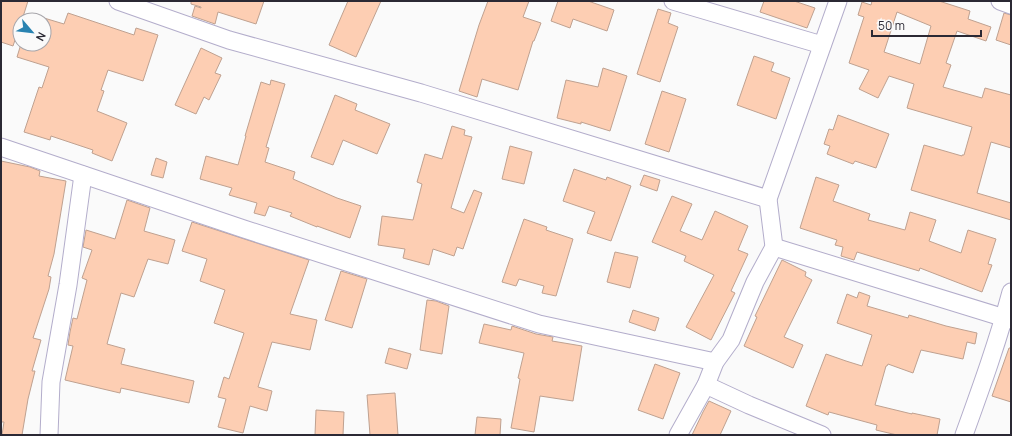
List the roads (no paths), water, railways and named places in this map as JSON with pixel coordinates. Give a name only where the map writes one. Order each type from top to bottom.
[{"type":"street","points":[[118,1],[229,40],[421,93],[768,199]]},
{"type":"street","points":[[678,435],[706,385],[715,362],[730,340],[755,282],[774,247],[768,199],[838,1]]},
{"type":"street","points":[[1000,1],[1011,5]]},
{"type":"street","points":[[677,2],[822,45]]},
{"type":"street","points":[[1,148],[244,229],[540,324],[715,362]]},
{"type":"street","points":[[49,435],[51,382],[68,285],[83,175]]},
{"type":"street","points":[[774,247],[1008,319]]},
{"type":"street","points":[[964,435],[1008,319],[1011,292]]},
{"type":"street","points":[[706,385],[749,405],[822,435]]}]
